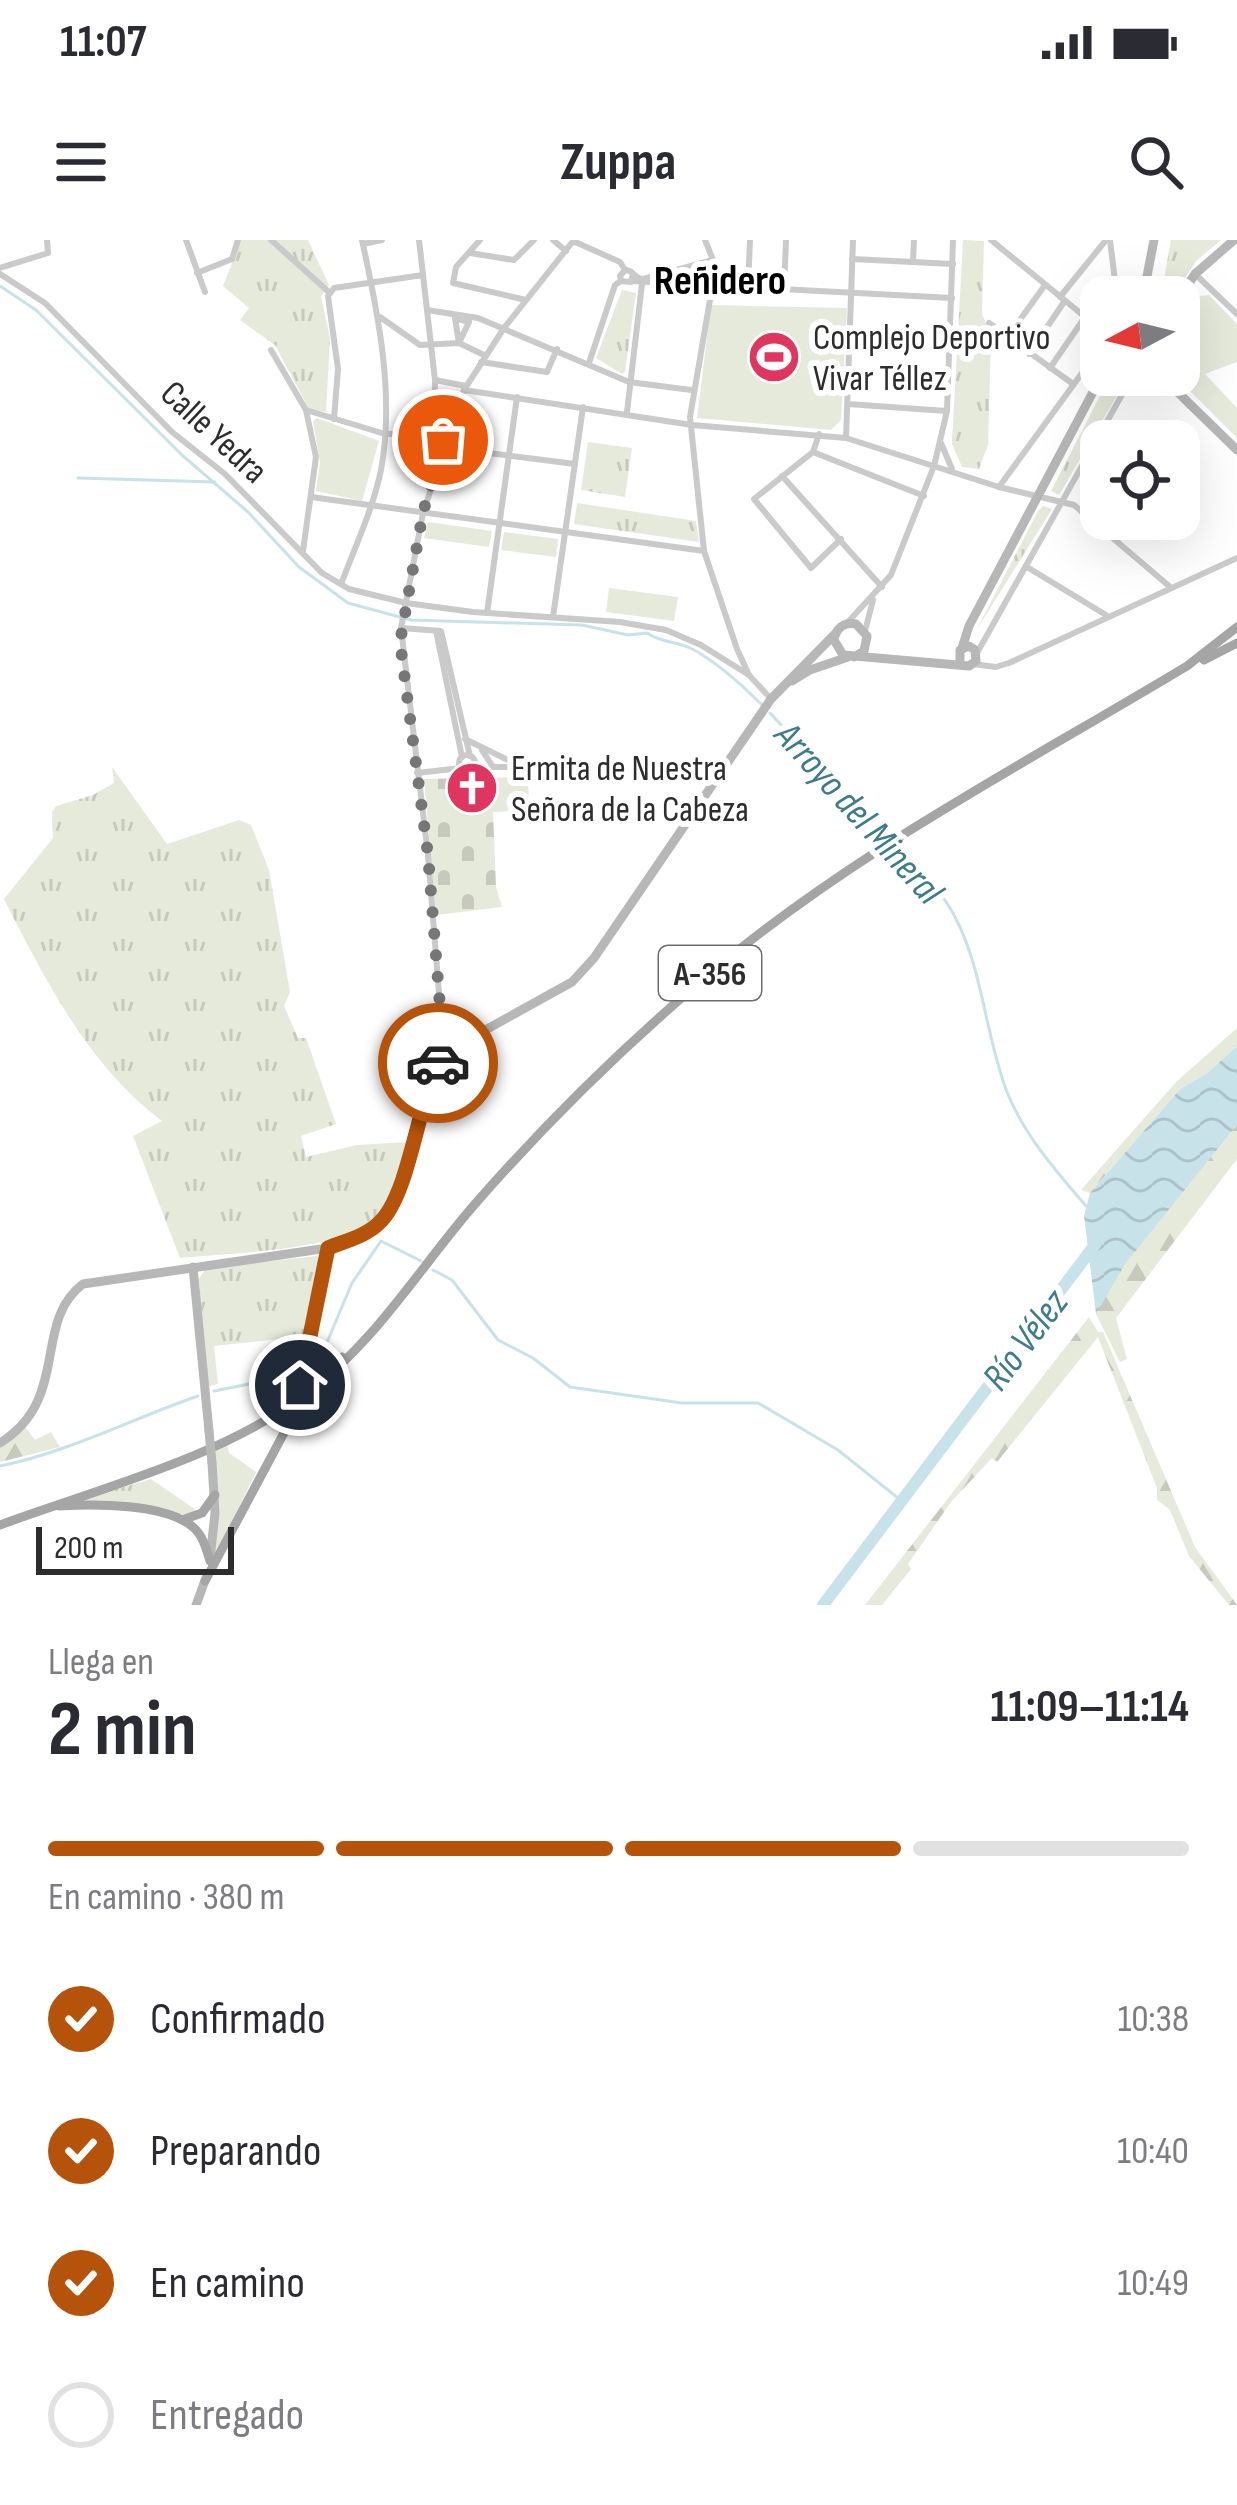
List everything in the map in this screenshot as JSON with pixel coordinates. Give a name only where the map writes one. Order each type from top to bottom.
[{"type":"main road","name":"A-356","points":[[1187,666],[1237,627]]},
{"type":"main road","name":"A-356","points":[[307,1394],[365,1339],[552,1120],[641,1033],[770,926],[898,839],[1187,666],[1237,643]]},
{"type":"main road","points":[[285,1409],[300,1385],[328,1248]]},
{"type":"main road","points":[[310,1342],[313,1356],[332,1364],[365,1339]]},
{"type":"main road","points":[[0,1525],[216,1445],[307,1394]]},
{"type":"main road","points":[[205,1582],[307,1394]]},
{"type":"main road","points":[[182,1520],[202,1513],[214,1495]]},
{"type":"main road","points":[[48,1507],[126,1507],[182,1520],[199,1533],[210,1561]]},
{"type":"street","points":[[0,271],[48,253],[46,240]]},
{"type":"street","points":[[186,240],[206,292]]},
{"type":"street","points":[[197,273],[232,260],[238,240]]},
{"type":"street","points":[[271,240],[329,294],[338,369],[334,418]]},
{"type":"street","points":[[341,584],[380,473],[385,434],[380,317],[362,242],[382,240]]},
{"type":"street","points":[[419,240],[438,439],[401,628],[438,984],[438,1065]]},
{"type":"street","points":[[480,240],[456,268],[454,283],[526,300]]},
{"type":"street","points":[[470,254],[514,260],[534,240]]},
{"type":"street","points":[[553,240],[566,251]]},
{"type":"street","points":[[705,240],[713,260],[712,287],[692,390],[704,551],[749,675],[775,695]]},
{"type":"street","points":[[748,289],[750,240]]},
{"type":"street","points":[[784,290],[786,240]]},
{"type":"street","points":[[846,438],[853,240]]},
{"type":"street","points":[[913,262],[914,240]]},
{"type":"street","points":[[991,240],[1080,313]]},
{"type":"street","points":[[1108,240],[1114,276]]},
{"type":"street","points":[[1029,354],[1108,240]]},
{"type":"street","points":[[1147,276],[1154,240]]},
{"type":"street","points":[[1234,240],[1196,274],[1237,314]]},
{"type":"street","points":[[438,439],[504,328],[574,241],[620,262],[633,277],[712,287],[952,298]]},
{"type":"street","points":[[775,695],[810,670],[864,651],[868,609],[899,556],[941,441],[947,411],[955,242]]},
{"type":"street","points":[[852,259],[953,264]]},
{"type":"street","points":[[589,363],[615,286],[621,281],[713,260]]},
{"type":"street","name":"Calle Yedra","points":[[0,271],[45,303],[172,432],[225,474],[302,552],[341,584],[406,603],[666,630],[749,675]]},
{"type":"street","points":[[329,294],[334,288],[423,274]]},
{"type":"street","points":[[626,413],[633,277]]},
{"type":"street","points":[[1007,338],[1045,285]]},
{"type":"street","points":[[427,310],[478,318],[629,382],[692,390]]},
{"type":"street","points":[[380,317],[420,345],[458,343],[483,359],[547,372],[557,349]]},
{"type":"street","points":[[989,322],[1074,385]]},
{"type":"street","points":[[1050,368],[1080,324]]},
{"type":"street","points":[[849,330],[950,335]]},
{"type":"street","points":[[271,350],[306,410],[316,457],[302,552]]},
{"type":"street","points":[[999,487],[1080,377]]},
{"type":"street","points":[[435,380],[692,425],[846,438],[999,487],[1065,501],[1169,586]]},
{"type":"street","points":[[969,656],[975,618],[1090,396]]},
{"type":"street","points":[[969,656],[1027,566],[1122,396]]},
{"type":"street","points":[[1182,396],[1236,448]]},
{"type":"street","points":[[487,613],[518,397]]},
{"type":"street","points":[[848,404],[947,411]]},
{"type":"street","points":[[554,617],[583,406]]},
{"type":"street","points":[[306,410],[385,434],[575,464]]},
{"type":"street","points":[[819,434],[813,452],[754,499],[811,568],[841,539]]},
{"type":"street","points":[[941,441],[954,472]]},
{"type":"street","points":[[813,452],[925,492]]},
{"type":"street","points":[[925,492],[934,478],[954,472]]},
{"type":"street","points":[[782,476],[880,589]]},
{"type":"street","points":[[311,497],[704,551]]},
{"type":"street","points":[[836,633],[835,646],[851,657],[937,663],[969,656],[990,666],[1009,663],[1237,558]]},
{"type":"street","points":[[1027,566],[1107,616]]},
{"type":"street","points":[[0,1443],[37,1409],[59,1319],[73,1292],[95,1279],[328,1248],[370,1229],[390,1209],[425,1091],[438,1065],[473,1036],[572,982],[594,958],[775,695],[880,589]]},
{"type":"street","points":[[846,624],[856,625],[894,661]]},
{"type":"street","points":[[401,628],[438,631]]},
{"type":"street","points":[[438,631],[465,740],[466,756],[460,768]]},
{"type":"street","points":[[417,773],[473,770],[476,762],[466,756],[438,631]]},
{"type":"street","points":[[722,657],[737,649]]},
{"type":"street","points":[[465,740],[478,744],[482,750],[494,767],[516,767],[482,750]]},
{"type":"street","points":[[194,1267],[214,1495],[210,1561],[196,1605]]},
{"type":"green space","points":[[241,240],[308,240],[329,285],[321,296],[330,338],[326,412],[309,409],[275,345],[240,320],[249,308],[223,286]]},
{"type":"green space","points":[[963,240],[984,241],[982,314],[991,336],[988,445],[979,469],[962,467],[952,444]]},
{"type":"green space","points":[[1171,240],[1221,240],[1186,276],[1165,276]]},
{"type":"green space","points":[[622,290],[636,293],[622,374],[596,358]]},
{"type":"green space","points":[[1209,295],[1237,324],[1237,362],[1205,374],[1237,408],[1237,438],[1195,396],[1200,396],[1200,296]]},
{"type":"green space","name":"Complejo Deportivo Vivar Téllez","points":[[711,305],[847,308],[841,420],[831,430],[697,418]]},
{"type":"green space","points":[[1100,396],[1117,396],[1103,420],[1088,420]]},
{"type":"green space","points":[[317,418],[379,441],[362,501],[316,491],[320,462],[313,421]]},
{"type":"green space","points":[[1080,435],[1080,459],[1059,495],[1051,491]]},
{"type":"green space","points":[[588,442],[632,448],[625,497],[581,490]]},
{"type":"green space","points":[[577,503],[696,521],[699,542],[574,524]]},
{"type":"green space","points":[[1043,506],[1052,509],[976,631],[1038,511]]},
{"type":"green space","points":[[428,522],[492,531],[489,547],[424,538]]},
{"type":"green space","points":[[504,532],[558,539],[556,557],[501,550]]},
{"type":"green space","points":[[609,588],[678,597],[674,621],[606,612]]},
{"type":"green space","points":[[112,767],[167,844],[239,820],[251,825],[269,870],[290,992],[284,1006],[298,1038],[306,1038],[336,1124],[301,1136],[306,1157],[357,1145],[406,1142],[386,1203],[374,1220],[358,1230],[282,1249],[180,1258],[133,1136],[162,1121],[90,1048],[52,990],[4,899],[53,838],[56,806],[114,783]]},
{"type":"green space","points":[[528,777],[529,810],[493,812],[496,887],[502,907],[436,915],[424,779]]},
{"type":"green space","points":[[1237,1028],[1237,1046],[1206,1074],[1181,1088],[1090,1193],[1081,1190],[1176,1082]]},
{"type":"green space","points":[[1237,1125],[1237,1159],[1116,1318],[1127,1359],[1120,1362],[1096,1314],[1124,1264]]},
{"type":"green space","points":[[317,1256],[322,1266],[304,1358],[278,1359],[279,1339],[214,1346],[218,1384],[207,1387],[199,1279],[206,1268]]},
{"type":"green space","points":[[1089,1317],[1098,1332],[1103,1332],[1195,1547],[1237,1605],[1229,1605],[1189,1556],[1170,1510],[1157,1500],[1157,1488],[1098,1337],[997,1462],[992,1458],[951,1502],[908,1564],[911,1569],[882,1605],[865,1605]]},
{"type":"green space","points":[[26,1428],[35,1440],[51,1432],[60,1447],[0,1462],[0,1445]]},
{"type":"green space","points":[[227,1444],[229,1453],[256,1472],[214,1559],[214,1449]]},
{"type":"green space","points":[[151,1479],[199,1512],[187,1515],[123,1503],[73,1502]]},
{"type":"water","points":[[1237,1046],[1237,1125],[1125,1264],[1096,1314],[1084,1216],[1090,1193],[1181,1088],[1206,1074]]},
{"type":"waterway","name":"Arroyo del Mineral","points":[[0,286],[36,310],[182,455],[248,512],[299,567],[348,603],[411,620],[582,625],[628,635],[647,633],[701,654],[761,704]]},
{"type":"waterway","points":[[78,478],[215,482]]},
{"type":"waterway","name":"Arroyo del Mineral","points":[[770,713],[887,839]]},
{"type":"waterway","name":"Arroyo del Mineral","points":[[894,846],[935,887],[954,915],[971,957],[1014,1108],[1086,1206]]},
{"type":"waterway","points":[[322,1354],[352,1283],[381,1241],[421,1261]]},
{"type":"waterway","name":"Río Vélez","points":[[823,1605],[1097,1242]]},
{"type":"waterway","points":[[433,1270],[452,1280],[498,1340],[533,1358],[570,1387],[682,1403],[758,1403],[838,1450],[903,1502]]},
{"type":"waterway","points":[[214,1391],[299,1374]]},
{"type":"waterway","points":[[0,1466],[75,1444],[198,1396]]},
{"type":"way so far","points":[[438,1063],[440,1006],[428,855],[400,634],[434,476],[435,436],[443,440]]},
{"type":"place","name":"Complejo Deportivo Vivar Téllez","points":[[774,357]]},
{"type":"place","name":"Ermita de Nuestra Señora de la Cabeza","points":[[472,788]]},
{"type":"district","name":"Reñidero","points":[[720,279]]},
{"type":"route","points":[[300,1385],[328,1248],[370,1229],[390,1209],[425,1091],[438,1063]]}]
